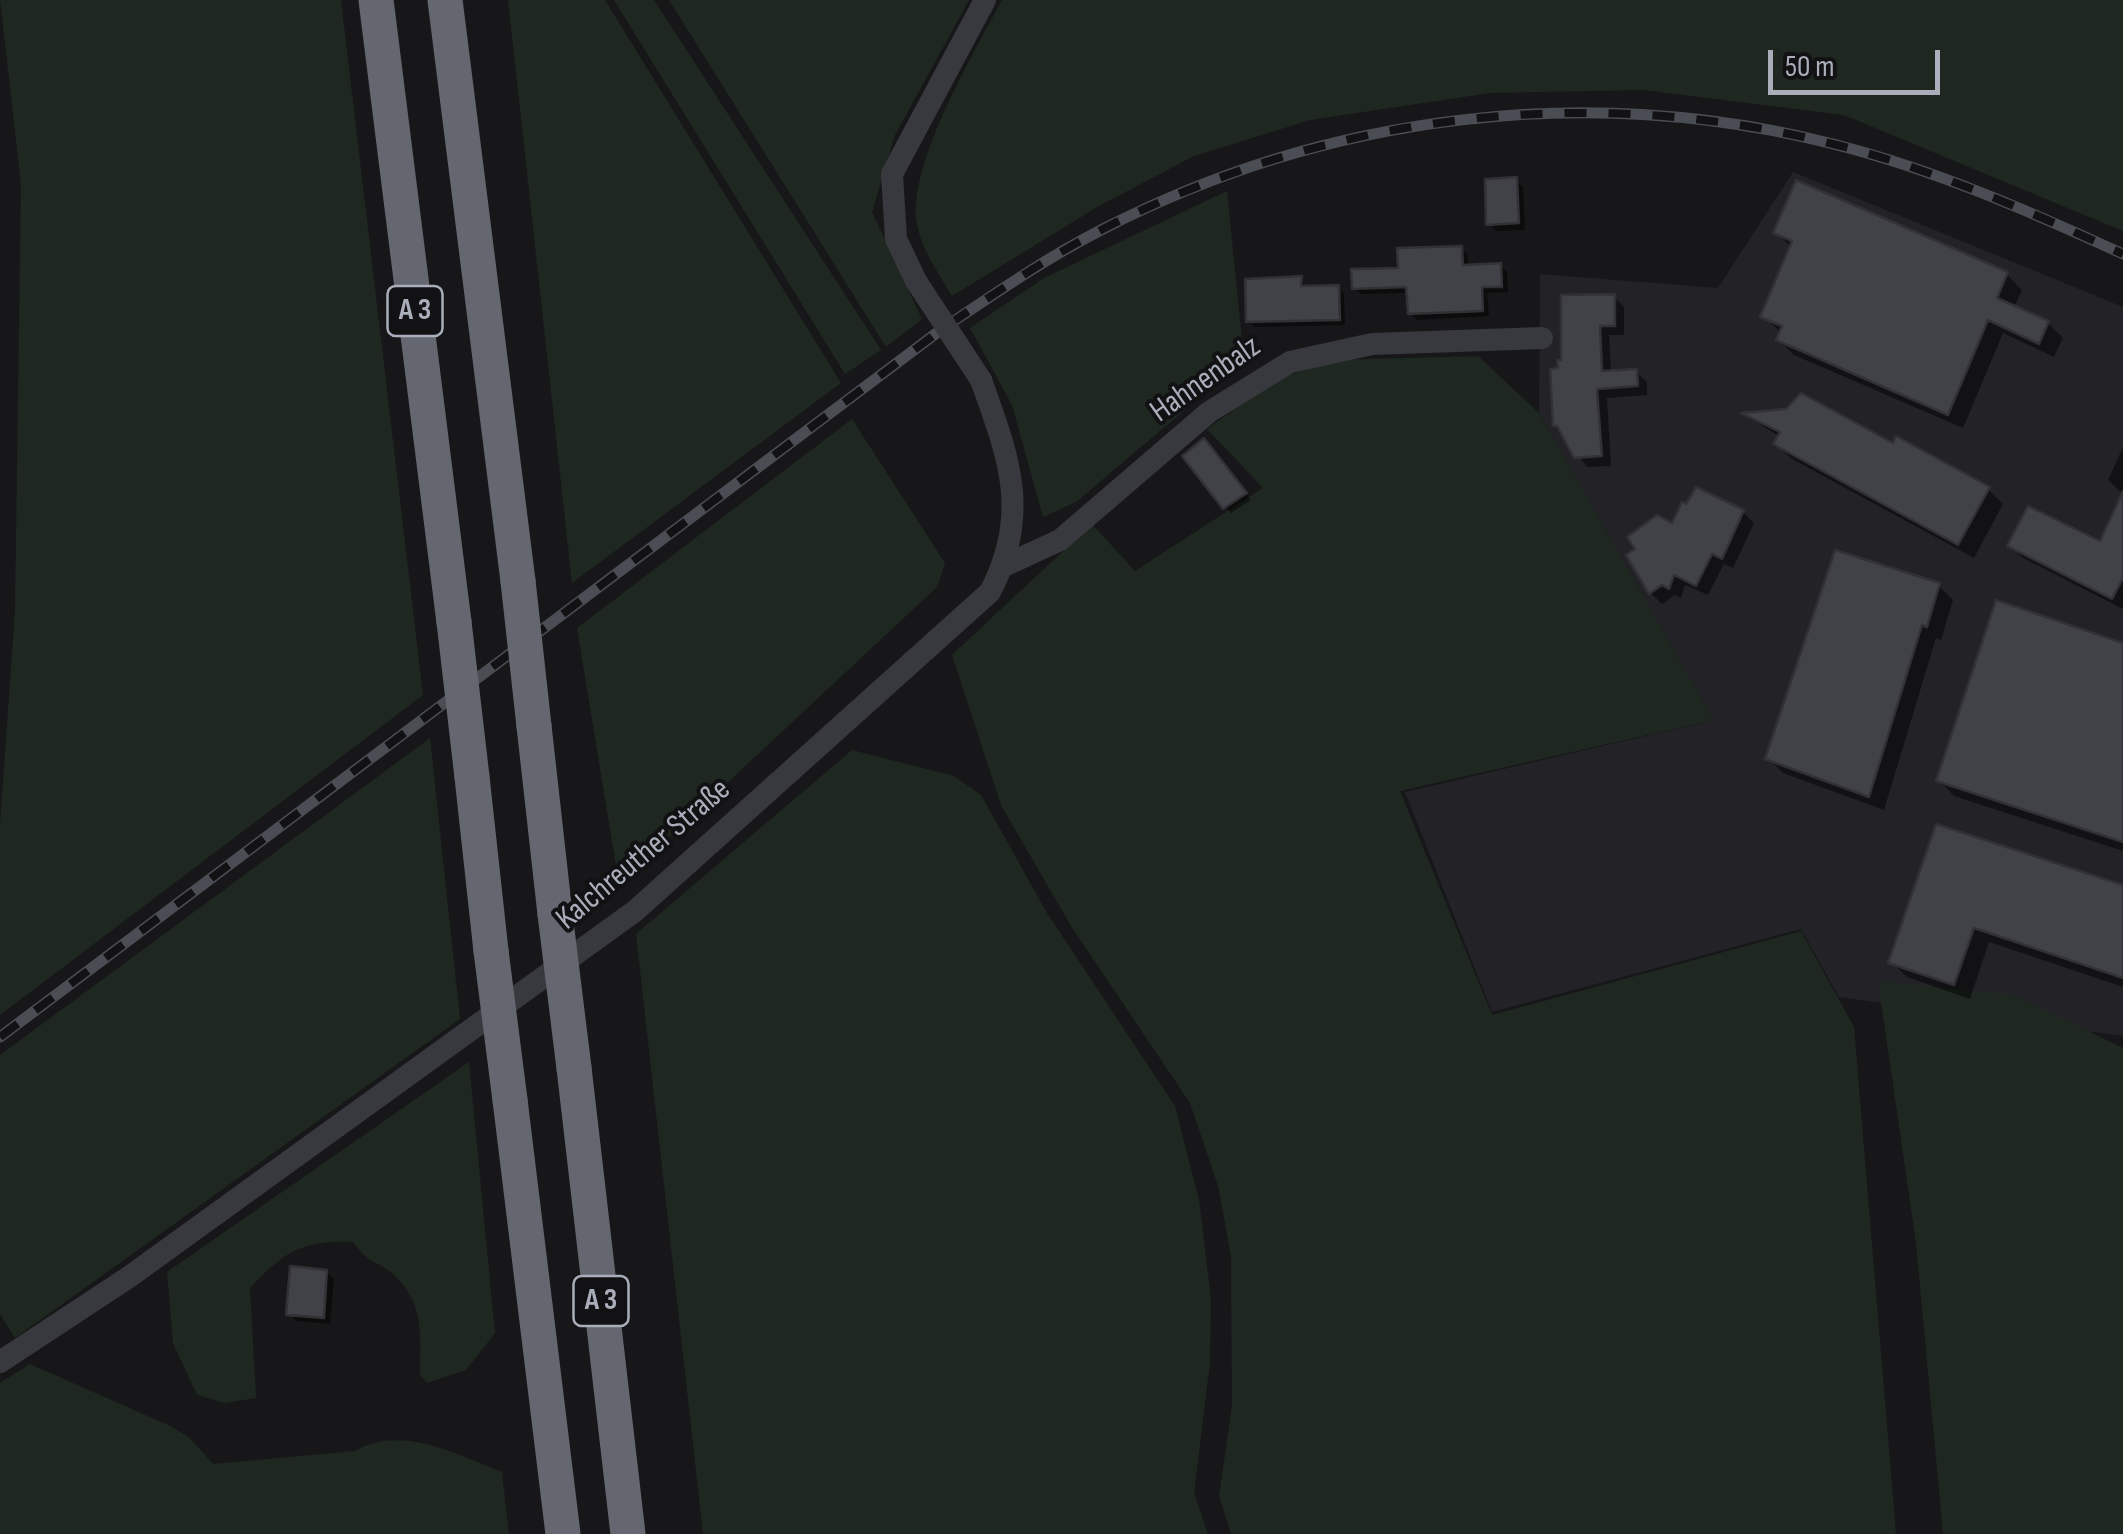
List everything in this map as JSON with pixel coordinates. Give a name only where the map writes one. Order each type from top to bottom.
[{"type":"highway","name":"A 3","points":[[376,0],[563,1534]]},
{"type":"highway","name":"A 3","points":[[445,0],[518,581],[628,1534]]},
{"type":"street","name":"Kalchreuther Straße","points":[[0,1362],[192,1232],[635,911],[990,592],[1004,566],[1014,517],[1012,471],[982,380],[916,280],[896,239],[892,174],[985,0]]},
{"type":"street","name":"Hahnenbalz","points":[[1004,566],[1060,540],[1209,412],[1290,362],[1372,344],[1542,338]]},
{"type":"shaded area","points":[[0,0],[341,0],[423,695],[0,1015],[0,824],[15,610],[21,184]]},
{"type":"shaded area","points":[[508,0],[605,0],[841,383],[572,583]]},
{"type":"shaded area","points":[[614,0],[654,0],[881,350],[845,374]]},
{"type":"shaded area","points":[[669,0],[969,0],[895,135],[872,212],[922,319],[886,347]]},
{"type":"shaded area","points":[[1002,0],[2123,0],[2123,231],[1844,115],[1643,90],[1490,93],[1310,120],[1194,156],[1099,206],[952,296],[923,244],[916,201],[922,172],[945,110]]},
{"type":"shaded area","points":[[1793,172],[2123,307],[2123,1036],[1839,997],[1801,929],[1492,1012],[1405,792],[1714,720],[1539,413],[1540,274],[1718,288]]},
{"type":"shaded area","points":[[1227,191],[1244,360],[1076,502],[1043,517],[1012,405],[970,328],[1044,278]]},
{"type":"shaded area","points":[[1478,356],[1539,413],[1714,720],[1400,791],[1492,1015],[1801,931],[1854,1027],[1896,1534],[1231,1534],[1219,1496],[1232,1406],[1231,1256],[1218,1186],[1190,1103],[1071,926],[1001,805],[952,655],[1092,524],[1135,571],[1263,488],[1207,429],[1279,378],[1335,360]]},
{"type":"shaded area","points":[[852,419],[945,563],[937,587],[619,884],[577,628]]},
{"type":"shaded area","points":[[430,738],[460,1019],[15,1338],[0,1314],[0,1055]]},
{"type":"shaded area","points":[[852,750],[954,776],[981,795],[1047,913],[1175,1106],[1199,1200],[1211,1298],[1210,1362],[1194,1493],[1208,1534],[703,1534],[636,934]]},
{"type":"shaded area","points":[[1878,981],[2014,995],[2123,1048],[2123,1534],[1943,1534],[1916,1243]]},
{"type":"shaded area","points":[[469,1062],[495,1333],[466,1370],[427,1383],[420,1375],[416,1310],[405,1288],[353,1242],[320,1243],[284,1257],[250,1288],[256,1398],[225,1403],[197,1395],[173,1343],[167,1272]]},
{"type":"shaded area","points":[[30,1364],[168,1425],[189,1437],[213,1464],[355,1451],[391,1440],[448,1450],[502,1472],[509,1534],[0,1534],[0,1383]]},
{"type":"building","points":[[1517,177],[1519,223],[1486,225],[1485,179]]},
{"type":"building","points":[[1796,180],[2008,272],[1997,298],[2049,321],[2039,344],[1988,320],[1948,415],[1776,340],[1782,326],[1760,317],[1792,241],[1773,233]]},
{"type":"building","points":[[1462,246],[1463,265],[1501,263],[1502,287],[1482,287],[1483,311],[1408,314],[1406,287],[1352,289],[1351,269],[1398,268],[1397,248]]},
{"type":"building","points":[[1302,276],[1301,286],[1339,285],[1340,320],[1246,322],[1245,279]]},
{"type":"building","points":[[1615,294],[1615,326],[1600,326],[1602,371],[1637,369],[1638,386],[1597,389],[1602,456],[1574,458],[1557,426],[1553,426],[1550,369],[1558,368],[1557,360],[1561,360],[1561,295]]},
{"type":"building","points":[[1801,393],[1893,443],[1896,436],[1990,487],[1958,545],[1773,444],[1780,432],[1741,413],[1786,409]]},
{"type":"building","points":[[1204,438],[1247,493],[1223,509],[1182,456]]},
{"type":"building","points":[[1696,487],[1744,510],[1722,559],[1712,554],[1696,586],[1674,575],[1669,589],[1662,585],[1649,594],[1626,555],[1635,549],[1627,537],[1657,515],[1672,523],[1682,502],[1686,504]]},
{"type":"building","points":[[2123,491],[2123,578],[2112,599],[2007,546],[2028,506],[2100,541]]},
{"type":"building","points":[[1835,550],[1940,583],[1927,627],[1922,625],[1869,797],[1765,759]]},
{"type":"building","points":[[1996,600],[2123,643],[2123,842],[1936,781]]},
{"type":"building","points":[[1936,824],[2123,885],[2123,978],[1974,928],[1954,985],[1888,963]]},
{"type":"building","points":[[290,1266],[327,1270],[324,1318],[286,1315]]},
{"type":"railway","points":[[0,1037],[942,329],[1082,240],[1189,190],[1277,158],[1368,135],[1460,120],[1553,113],[1647,115],[1740,125],[1870,154],[1980,192],[2123,254]]}]
